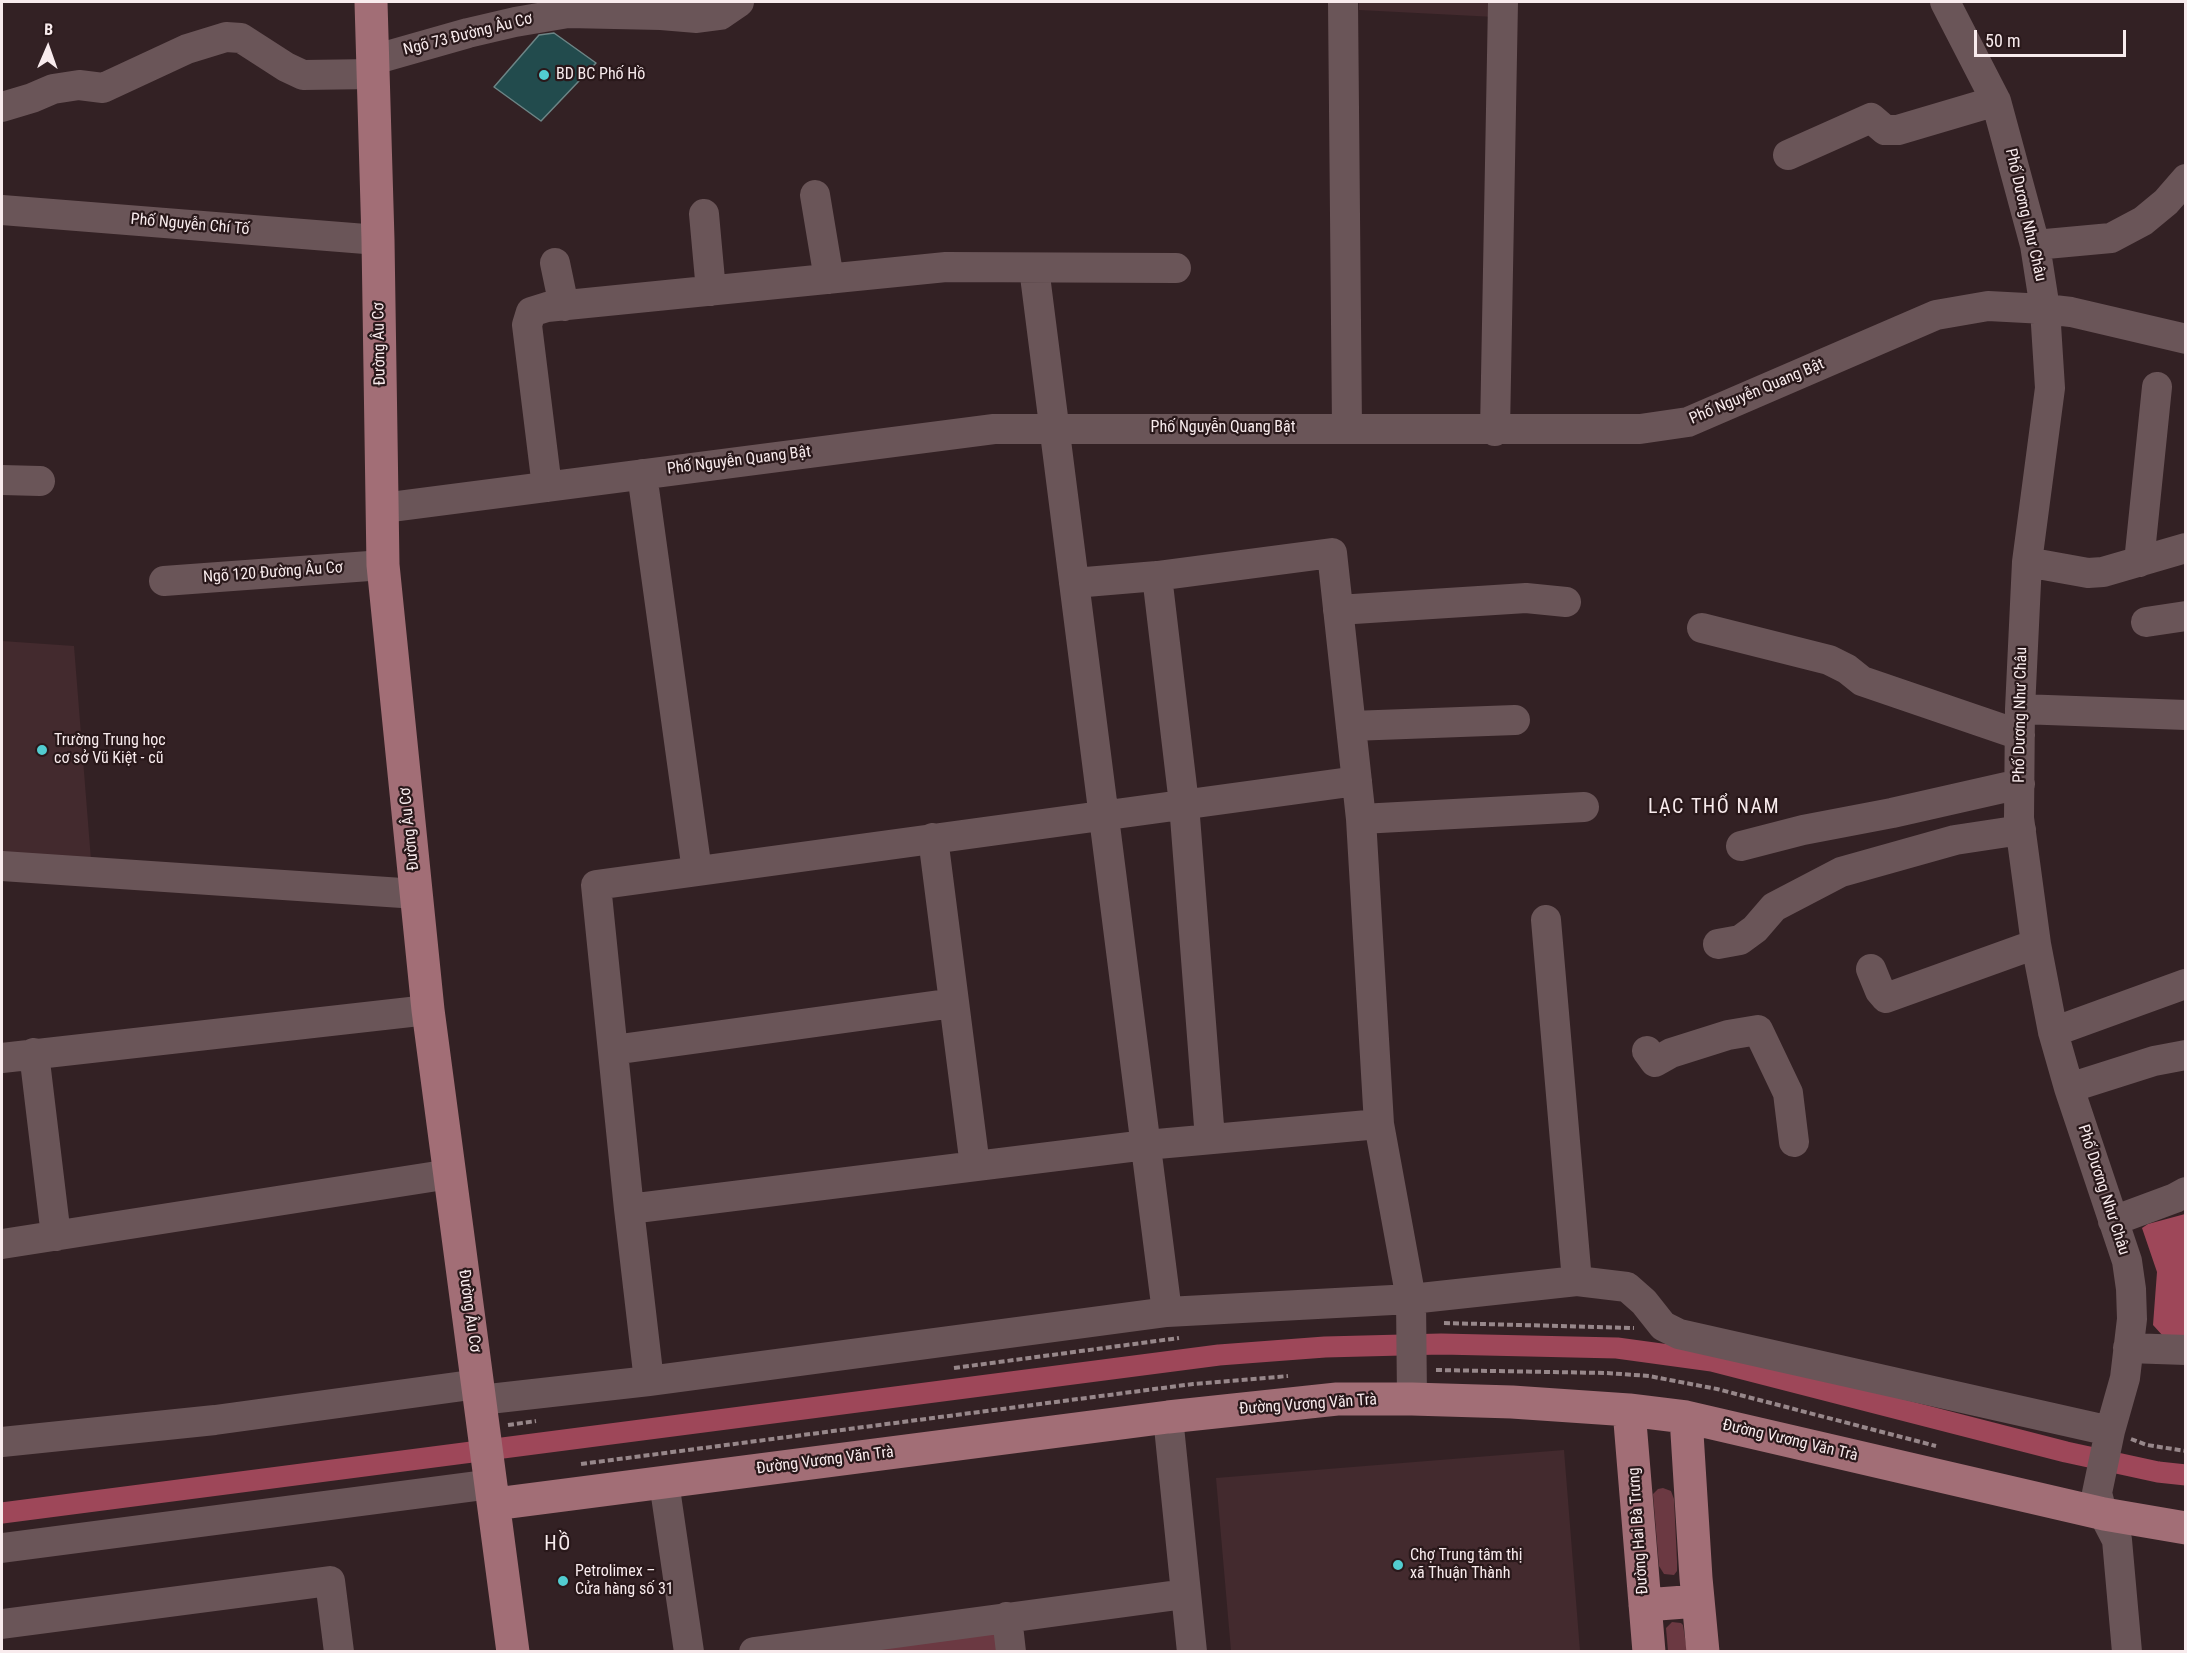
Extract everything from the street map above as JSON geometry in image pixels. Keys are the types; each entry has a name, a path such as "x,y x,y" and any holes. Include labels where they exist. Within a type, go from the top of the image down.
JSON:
{"main road":[{"name":"Đường Âu Cơ","path":"371,2 378,240 383,565 428,1010 513,1652"},
{"name":"Đường Vương Văn Trà","path":"493,1494 664,1482 1168,1417 1337,1400 1411,1386 1512,1402 1629,1410 1686,1417 2100,1500 2186,1528"},
{"name":"Đường Hai Bà Trưng","path":"1629,1410 1649,1652"},
{"path":"1686,1417 1703,1652"},
{"path":"1645,1605 1698,1601"}],"street":[{"name":"Ngõ 73 Đường Âu Cơ","path":"2,107 53,89 79,86 103,88 187,49 226,36 241,38 286,67 303,75 373,67 468,33 547,16 659,8 697,18 720,15 739,2"},
{"path":"1343,2 1347,428"},
{"path":"1495,431 1503,2"},
{"name":"Phố Dương Như Châu","path":"1945,2 1996,101 2035,245 2045,309 2050,388 2027,562 2020,722 2021,830 2036,944 2053,1032 2069,1088 2127,1261 2131,1289 2132,1319 2124,1378 2110,1431 2100,1500"},
{"path":"1788,155 1871,118 1886,130 1898,130 1996,101"},
{"path":"2035,245 2111,238 2144,221 2166,202 2186,179"},
{"path":"815,195 829,279"},
{"name":"Phố Nguyễn Chí Tố","path":"2,210 378,240"},
{"path":"704,214 711,291"},
{"path":"555,263 564,306"},
{"path":"547,487 527,325 531,312 564,306 946,267 1176,268"},
{"path":"1034,268 1167,1312"},
{"name":"Phố Nguyễn Quang Bật","path":"383,508 994,429 1347,428 1495,431 1640,429 1688,422 1936,315 1988,306 2045,309 2186,339"},
{"path":"2139,562 2157,387"},
{"path":"642,474 698,871"},
{"path":"2,480 40,481"},
{"path":"2027,562 2088,573 2103,572 2186,548"},
{"path":"1074,583 1157,576 1332,553 1361,819 1379,1124 1419,1316 1411,1386"},
{"name":"Ngõ 120 Đường Âu Cơ","path":"164,580 383,565"},
{"path":"1157,576 1184,804 1210,1139"},
{"path":"1338,610 1526,598 1566,602"},
{"path":"2146,622 2186,616"},
{"path":"1702,628 1829,660 1847,669 1862,681 2020,722 2186,715"},
{"path":"1351,726 1515,720"},
{"path":"649,1381 628,1209 596,885 1357,781"},
{"path":"1741,846 1803,830 1892,813 2020,784"},
{"path":"1361,819 1584,807"},
{"path":"1718,944 1740,940 1755,929 1774,906 1841,872 1955,840 2021,830"},
{"path":"933,838 975,1166"},
{"path":"2,866 417,894"},
{"path":"1546,920 1577,1281"},
{"path":"1871,969 1880,991 1886,998 2036,944"},
{"path":"2053,1032 2185,984"},
{"path":"613,1050 954,1003"},
{"path":"2,1058 428,1010"},
{"path":"1647,1051 1655,1062 1671,1053 1716,1039 1758,1030 1788,1093 1794,1142"},
{"path":"34,1053 56,1236"},
{"path":"2069,1088 2154,1061 2186,1055"},
{"path":"628,1209 1146,1145 1379,1124"},
{"path":"2,1244 450,1174"},
{"path":"2113,1221 2186,1192"},
{"path":"2,1442 215,1420 481,1407 649,1381 1167,1312 1419,1316 1577,1281 1627,1287 1644,1302 1663,1326 1679,1334 2110,1431"},
{"path":"2128,1348 2186,1350"},
{"path":"1168,1417 1192,1652"},
{"path":"664,1482 690,1652"},
{"path":"2,1548 493,1494"},
{"path":"2100,1500 2117,1540 2127,1652"},
{"path":"2,1624 330,1581 339,1652"},
{"path":"754,1652 1185,1594"},
{"path":"1007,1617 1011,1652"}],"path":[{"path":"1419,1316 1638,1329"},
{"path":"946,1369 1188,1337"},
{"path":"481,1407 540,1420"},
{"path":"2110,1431 2147,1444 2186,1452"}],"shaded area":[{"path":"1359,2 1495,2 1495,17 1359,10"},
{"name":"Trường Trung học cơ sở Vũ Kiệt - cũ","path":"2,641 74,646 91,860 2,853"},
{"path":"2185,1214 2185,1338 2163,1336 2153,1325 2157,1272 2142,1228 2148,1224"},
{"name":"Chợ Trung tâm thị xã Thuận Thành","path":"1564,1450 1580,1651 1231,1651 1216,1478"},
{"path":"1663,1488 1671,1491 1674,1499 1677,1571 1674,1575 1664,1574 1659,1566 1653,1494"},
{"path":"1672,1622 1683,1625 1687,1651 1668,1651 1666,1628"},
{"path":"996,1629 999,1652 843,1652"}],"building":[{"name":"BD BC Phố Hồ","path":"554,33 596,63 541,121 494,87 539,35"}],"waterway":[{"path":"2,1513 1219,1355 1325,1347 1441,1344 1617,1348 1712,1361 2066,1452 2158,1472 2186,1475"}],"place":[{"name":"BD BC Phố Hồ","path":"544,75"},
{"name":"Trường Trung học cơ sở Vũ Kiệt - cũ","path":"42,750"},
{"name":"Chợ Trung tâm thị xã Thuận Thành","path":"1398,1565"},
{"name":"Petrolimex – Cửa hàng số 31","path":"563,1581"}],"district":[{"name":"LẠC THỔ NAM","path":"1714,808"},
{"name":"HỒ","path":"558,1545"}]}
